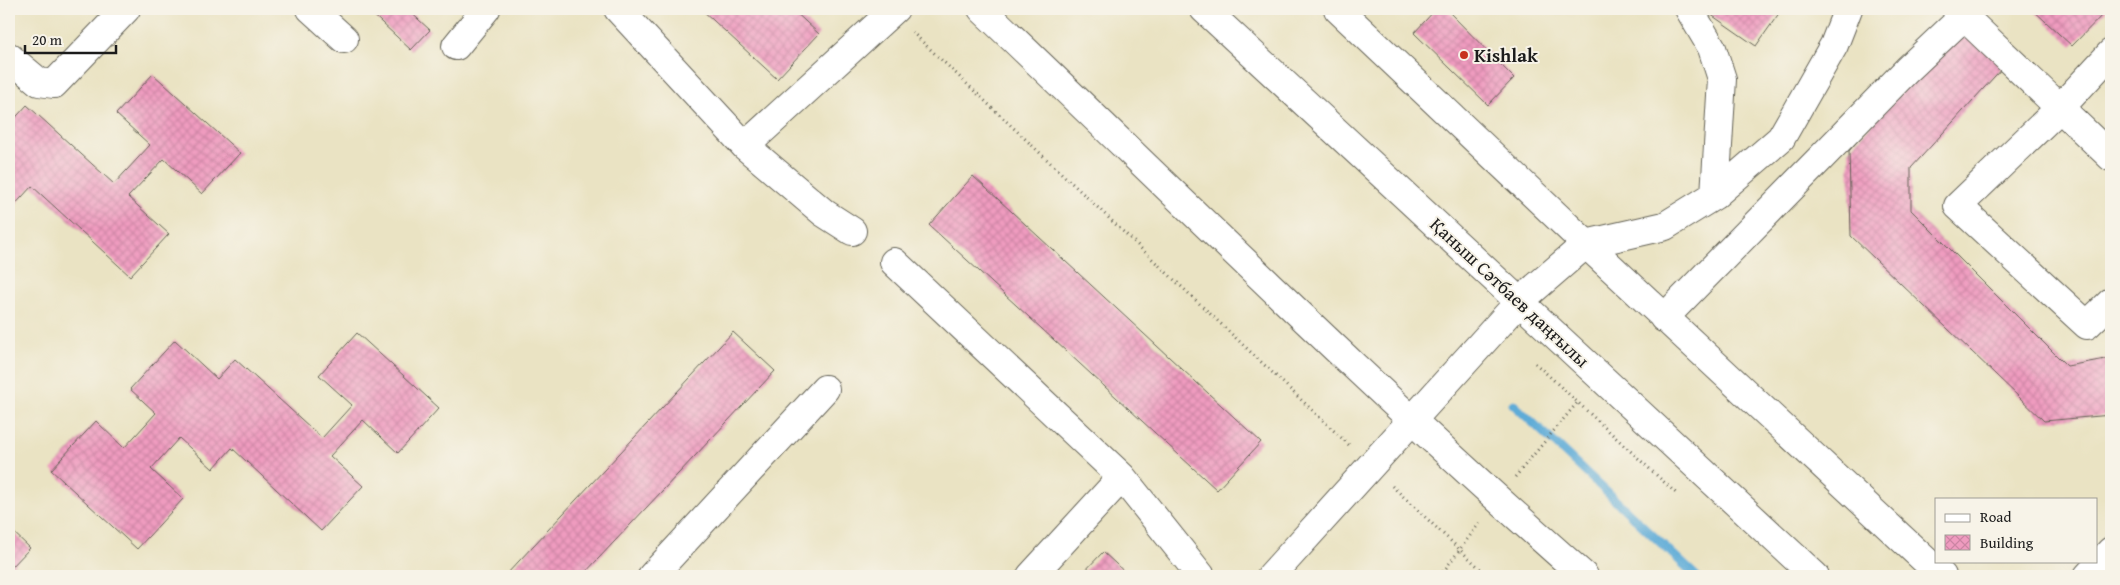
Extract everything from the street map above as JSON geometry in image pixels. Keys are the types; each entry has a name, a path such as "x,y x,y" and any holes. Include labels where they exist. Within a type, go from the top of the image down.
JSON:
{"main road":[{"path":"9,57 39,82 54,84 126,9"},
{"path":"311,9 344,39"},
{"path":"456,46 486,9"},
{"path":"618,9 745,146 824,213 852,231"},
{"path":"982,9 1412,420 1584,576"},
{"name":"Қаныш Сәтбаев даңғылы","path":"1204,9 1815,576"},
{"path":"1338,9 1664,318 1942,576"},
{"path":"1689,9 1712,48 1722,79 1715,194"},
{"path":"1271,576 1520,301 1586,244 1665,226 1715,194 1781,138 1834,45 1848,9"},
{"path":"1664,318 1907,70 1959,13 2111,157"},
{"path":"745,146 902,19"},
{"path":"2111,52 2060,108 1958,206 2087,325 2111,302"},
{"path":"894,262 1122,477 1201,576"},
{"path":"652,576 825,389"},
{"path":"1031,576 1122,477"},
{"path":"2088,576 2111,551"}],"path":[{"path":"902,19 1350,446"},
{"path":"1535,364 1678,495"},
{"path":"1440,576 1498,498 1577,403"},
{"path":"1386,480 1488,576"}],"building":[{"path":"367,9 407,9 430,30 411,50"},
{"path":"701,9 792,9 819,34 777,79"},
{"name":"Kishlak","path":"1436,9 1446,9 1514,78 1488,105 1414,33"},
{"path":"1714,9 1782,9 1756,46 1710,14"},
{"path":"2032,9 2108,9 2072,46"},
{"path":"1963,17 2005,65 1911,168 1911,210 2067,366 2111,358 2111,415 2044,421 1851,236 1849,151"},
{"path":"153,74 240,153 202,194 164,159 128,197 169,234 130,276 32,186 11,209 9,207 9,125 27,105 114,184 150,145 116,114"},
{"path":"973,176 1261,442 1217,490 929,225"},
{"path":"733,332 775,371 582,576 505,576"},
{"path":"357,333 439,408 398,453 363,420 330,456 363,486 321,531 232,448 213,469 179,438 151,469 183,499 137,549 51,470 96,421 124,448 156,413 130,389 175,340 217,379 235,359 322,438 352,405 319,375"},
{"path":"9,528 30,548 9,570"},
{"path":"1103,552 1129,576 1080,576"}],"waterway":[{"path":"1513,404 1696,576"}],"place":[{"name":"Kishlak","path":"1464,55"}]}
